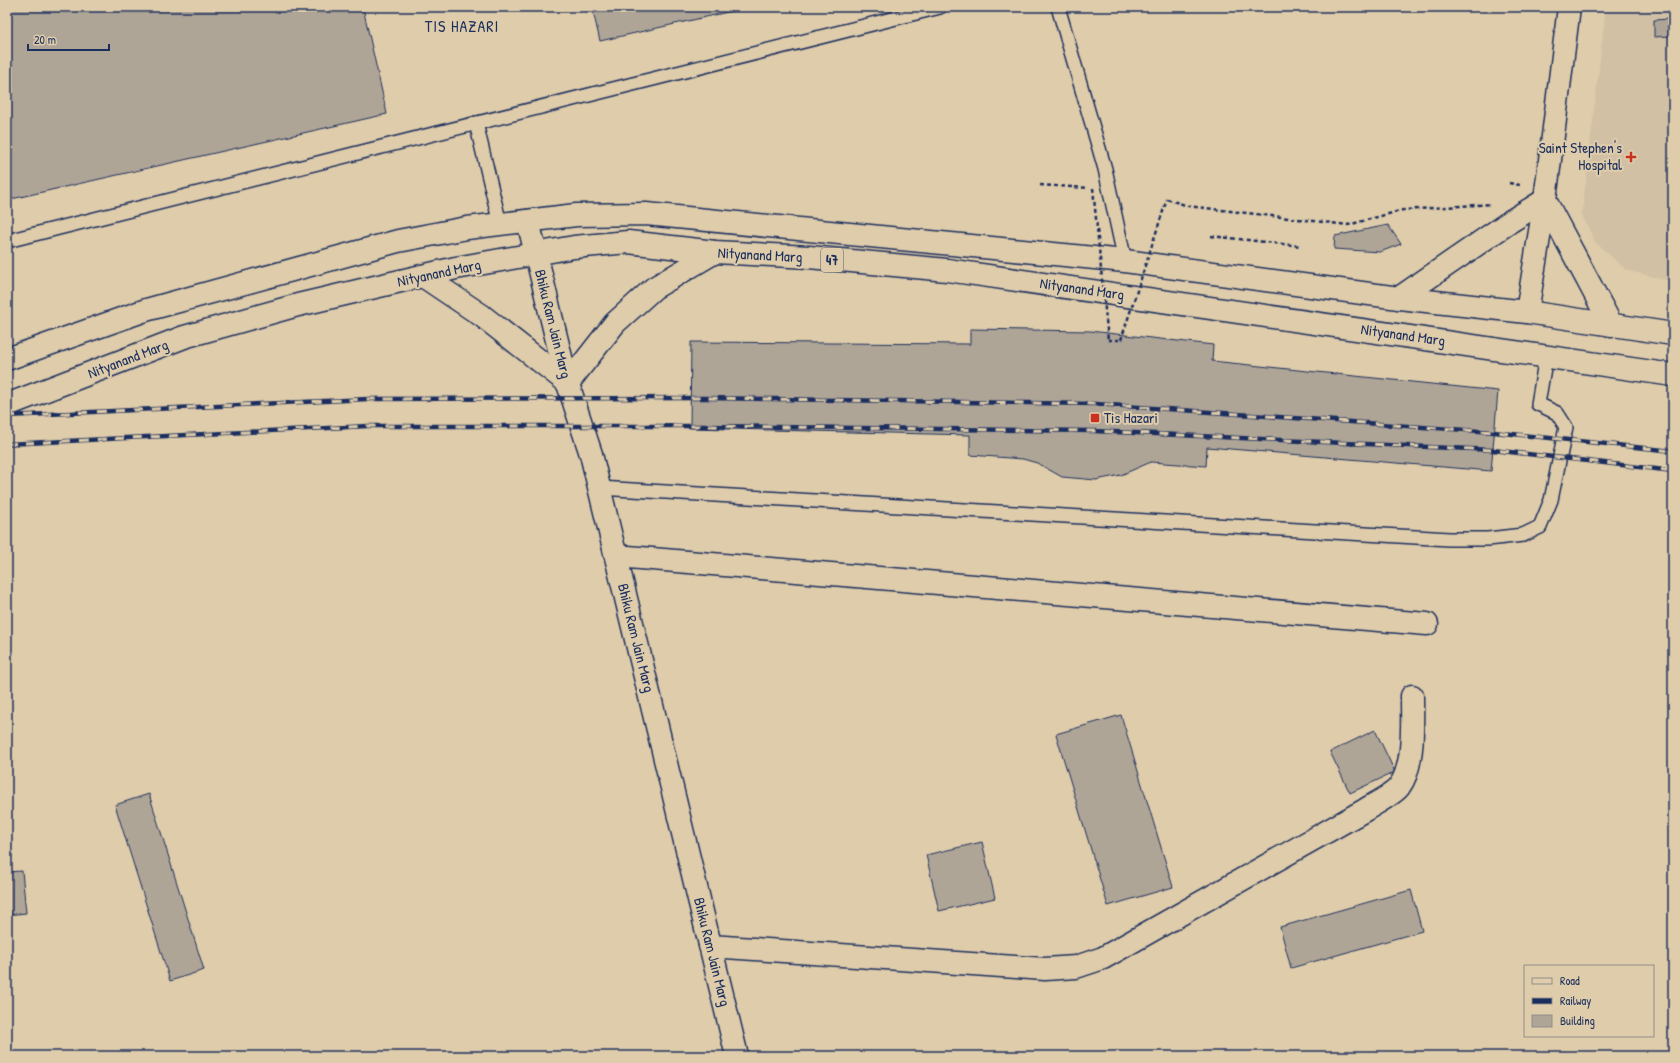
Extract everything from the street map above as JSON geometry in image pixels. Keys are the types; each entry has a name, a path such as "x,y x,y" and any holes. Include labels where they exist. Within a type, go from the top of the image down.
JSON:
{"main road":[{"path":"1527,312 1545,200 1569,7"},
{"path":"1399,298 1545,200"},
{"path":"1545,200 1612,326"},
{"name":"Nityanand Marg","path":"7,359 146,310 398,240 500,224 576,215 646,214 1125,261 1399,298 1527,312 1673,334"},
{"name":"Bhiku Ram Jain Marg","path":"528,221 568,383 591,454 737,1056"},
{"name":"Nityanand Marg","path":"7,405 184,337 298,305 423,276 535,254 628,242 715,252 808,258 947,270 1673,375"},
{"path":"423,276 481,315 568,383 615,323 654,288 715,252"},
{"path":"616,556 1427,624"},
{"path":"710,946 1045,969 1076,967 1103,958 1365,810 1398,788 1407,770 1411,740 1412,696"}],"lane":[{"path":"7,241 940,7"},
{"path":"1058,7 1105,169 1125,261"},
{"path":"476,123 500,224"},
{"path":"599,488 1449,539 1488,539 1523,535 1540,527 1551,500 1566,428 1557,413 1538,404 1546,356"}],"path":[{"path":"1040,185 1093,188 1108,340 1121,340 1167,199 1188,206 1348,225 1402,210 1492,204"},
{"path":"1211,236 1301,246"}],"shaded area":[{"name":"Saint Stephen's Hospital","path":"1606,7 1673,7 1673,282 1626,270 1596,243 1582,215"}],"building":[{"path":"7,7 366,7 363,8 387,114 7,200"},
{"path":"592,7 750,7 600,41"},
{"path":"1670,19 1671,36 1654,37 1654,20"},
{"path":"1388,225 1401,244 1380,252 1334,249 1335,236"},
{"path":"970,329 1090,331 1213,345 1212,361 1498,391 1491,471 1207,447 1206,466 1151,462 1121,475 1096,480 1062,477 1037,463 1023,459 970,455 970,435 690,428 691,342 970,344"},
{"path":"1121,715 1173,887 1108,906 1056,734"},
{"path":"1375,730 1395,772 1350,793 1330,752"},
{"path":"149,794 204,970 170,981 115,805"},
{"path":"982,842 995,898 939,911 926,855"},
{"path":"22,871 26,913 7,915 7,872"},
{"path":"1411,890 1422,931 1291,968 1280,927"}],"railway":[{"path":"7,416 368,399 705,398 1096,404 1494,432 1673,451"},
{"path":"7,444 368,426 705,426 1094,431 1493,450 1673,471"}],"place":[{"name":"Saint Stephen's Hospital","path":"1631,157"},
{"name":"Tis Hazari","path":"1095,418"}],"district":[{"name":"TIS HAZARI","path":"462,26"}]}
